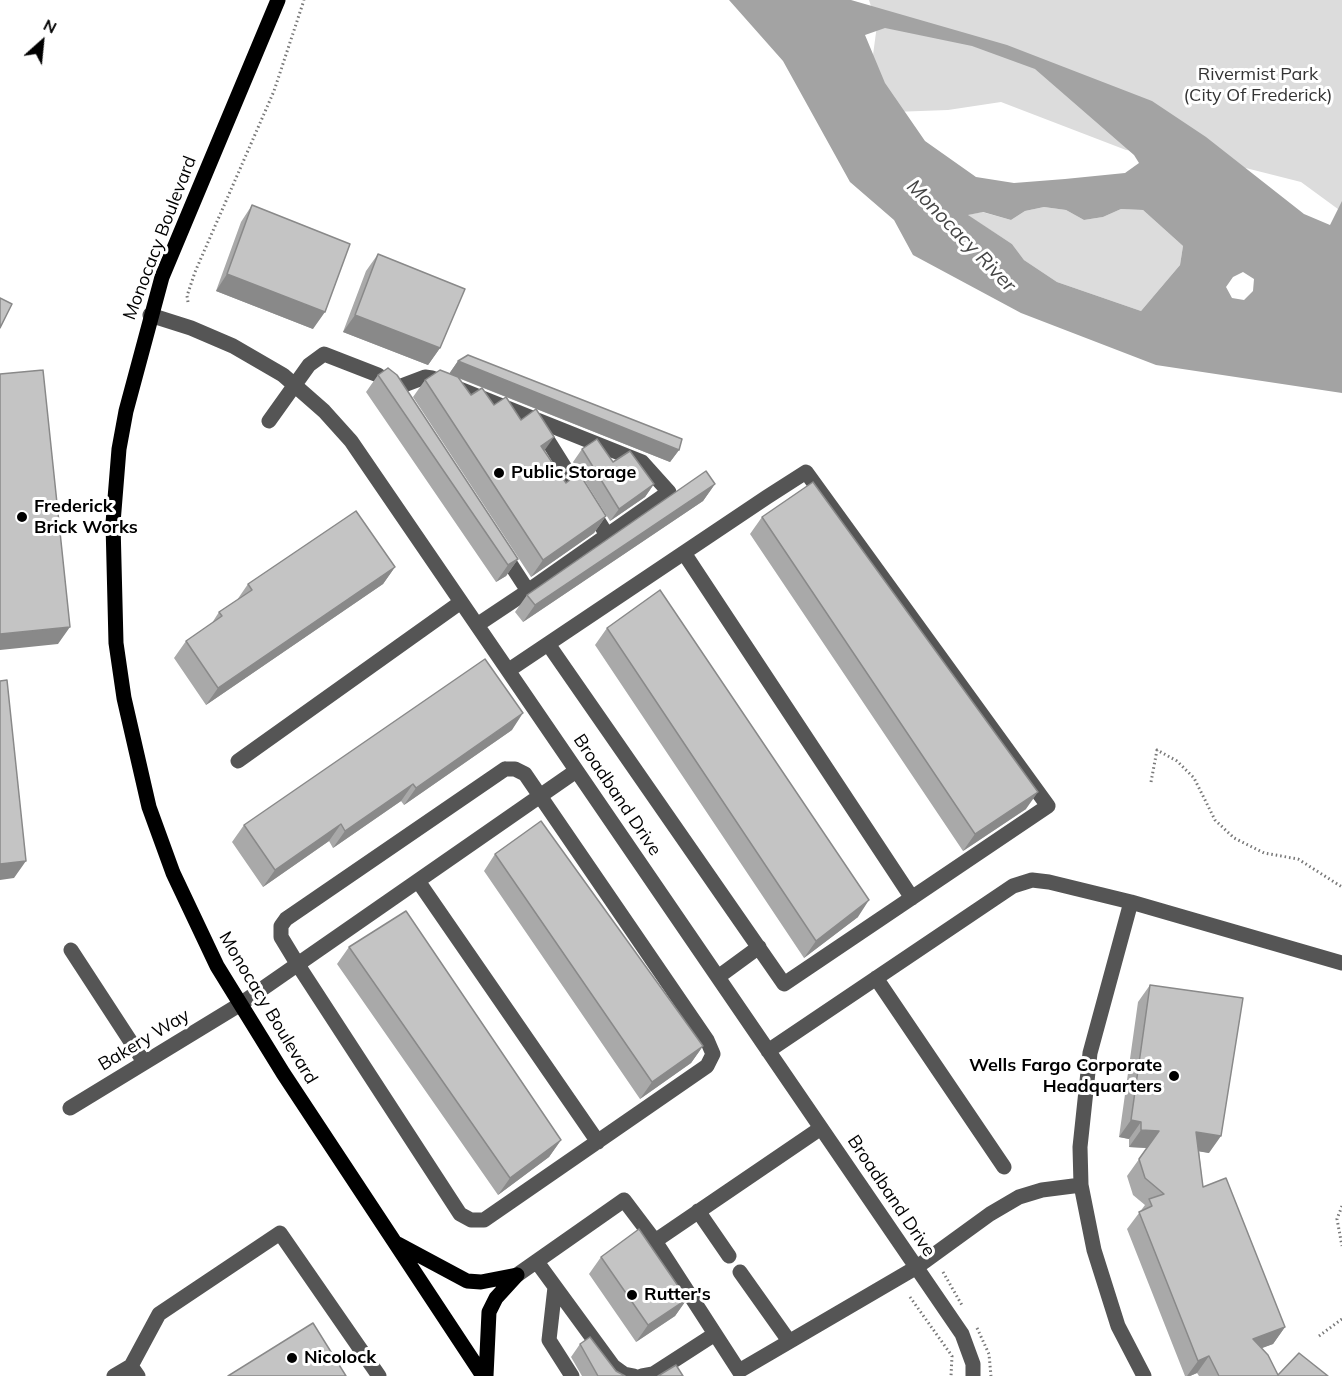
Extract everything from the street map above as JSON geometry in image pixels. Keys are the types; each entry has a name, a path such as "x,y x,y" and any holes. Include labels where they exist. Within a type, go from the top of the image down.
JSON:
{"main road":[{"name":"Monocacy Boulevard","path":"278,0 181,229 150,315 119,449 113,523 116,643 123,698 149,807 192,916 239,1005 485,1376"},
{"path":"395,1242 467,1281 481,1282 517,1275"},
{"path":"485,1376 489,1312 496,1298 517,1275"}],"street":[{"name":"Broadband Drive","path":"150,315 191,328 233,346 294,384 351,441 962,1334 973,1364 973,1376"},
{"path":"268,421 317,356 324,354 378,375 399,393 425,377 432,378 642,462 669,492 477,626"},
{"path":"535,420 607,535"},
{"path":"509,670 548,644 684,554 806,472 1048,806 784,984 548,644"},
{"path":"496,542 528,591"},
{"path":"684,554 912,898"},
{"path":"238,761 461,602"},
{"path":"505,769 515,769 525,774 707,1040 713,1054 707,1066 598,1142 484,1220 471,1220 460,1214 298,964 281,937 281,927 286,919 505,769"},
{"name":"Bakery Way","path":"70,1108 239,1005 576,771"},
{"path":"768,1051 1013,886 1032,880 1131,902 1342,963"},
{"path":"418,881 598,1142"},
{"path":"1131,902 1090,1053 1080,1147 1081,1185 1094,1250 1118,1326 1144,1376"},
{"path":"718,977 759,947"},
{"path":"71,950 144,1062"},
{"path":"876,978 1004,1167"},
{"path":"655,1241 821,1128"},
{"path":"517,1275 624,1200 655,1241 715,1334 735,1374 917,1267 990,1214 1020,1197 1042,1190 1081,1185"},
{"path":"698,1211 729,1256"},
{"path":"114,1376 134,1371 159,1314 280,1233 379,1376"},
{"path":"537,1262 555,1287 581,1363"},
{"path":"740,1272 789,1341"},
{"path":"555,1287 549,1340 581,1363 628,1373 715,1334"}],"path":[{"path":"188,302 195,272 274,91 304,0"},
{"path":"1151,782 1157,750 1177,761 1194,778 1215,820 1234,838 1264,853 1298,859 1342,887"},
{"path":"1342,1206 1337,1219 1342,1246"},
{"path":"910,1297 952,1356 951,1376"},
{"path":"1319,1336 1342,1319"}],"green space":[{"name":"Rivermist Park (City Of Frederick)","path":"869,0 1342,0 1342,212 1301,182 1218,161 1126,150 1001,102 948,110 893,112 871,70 877,25"},
{"path":"1044,207 1066,210 1084,220 1103,217 1121,209 1143,210 1183,246 1180,265 1141,311 1057,282 1024,260 1012,244 967,215 982,212 1011,220 1025,211"}],"water":[{"name":"Monocacy River","path":"729,0 851,0 1007,45 1152,101 1206,137 1304,214 1330,225 1342,201 1342,393 1156,365 1021,313 913,255 894,220 850,182 783,61","holes":["885,28 972,46 1035,69 1134,155 1139,163 1125,173 1065,179 1014,183 976,177 925,141 885,83 865,35","1044,207 1066,210 1084,220 1103,217 1121,209 1143,210 1183,246 1180,265 1141,311 1057,282 1024,260 1012,244 968,215 983,212 1011,220 1025,211","1243,272 1254,279 1253,291 1244,300 1232,298 1226,287 1233,277"]}],"building":[{"path":"252,205 350,244 325,312 227,274"},
{"path":"378,254 465,289 440,348 355,315"},
{"path":"0,298 12,304 0,328"},
{"path":"468,355 682,439 679,450 458,361"},
{"path":"388,368 397,375 518,559 508,565 378,375"},
{"name":"Frederick Brick Works","path":"43,370 70,627 0,634 0,374"},
{"path":"440,370 458,377 471,395 482,388 494,405 506,397 521,420 536,409 554,437 541,446 566,483 579,473 606,516 543,560 425,380"},
{"path":"597,439 613,462 630,451 654,484 619,509 582,449"},
{"path":"706,471 715,484 535,605 527,595"},
{"path":"813,482 1038,792 975,834 762,517"},
{"path":"356,511 395,567 218,688 186,641 222,616 219,612 252,590 248,584"},
{"path":"660,590 869,900 816,941 607,628"},
{"path":"485,659 523,713 416,788 413,784 345,831 341,824 275,870 244,825"},
{"path":"7,680 26,861 0,864 0,681"},
{"path":"541,821 703,1046 652,1082 495,854"},
{"path":"406,911 561,1140 510,1178 349,947"},
{"path":"1150,985 1243,998 1221,1136 1196,1132 1203,1187 1226,1178 1285,1327 1253,1339 1268,1355 1278,1375 1299,1353 1328,1376 1219,1376 1209,1356 1198,1361 1139,1212 1152,1206 1149,1199 1164,1194 1145,1178 1139,1159 1159,1131 1141,1130 1141,1122 1131,1120"},
{"path":"639,1229 687,1299 648,1325 601,1257"},
{"path":"313,1323 346,1376 228,1376"},
{"path":"590,1337 616,1371 625,1376 598,1376 580,1344"},
{"path":"676,1365 683,1376 658,1376"}],"place":[{"name":"Public Storage","path":"499,473"},
{"name":"Frederick Brick Works","path":"22,517"},
{"name":"Wells Fargo Corporate Headquarters","path":"1174,1076"},
{"name":"Rutter's","path":"632,1295"},
{"name":"Nicolock","path":"292,1358"}]}
